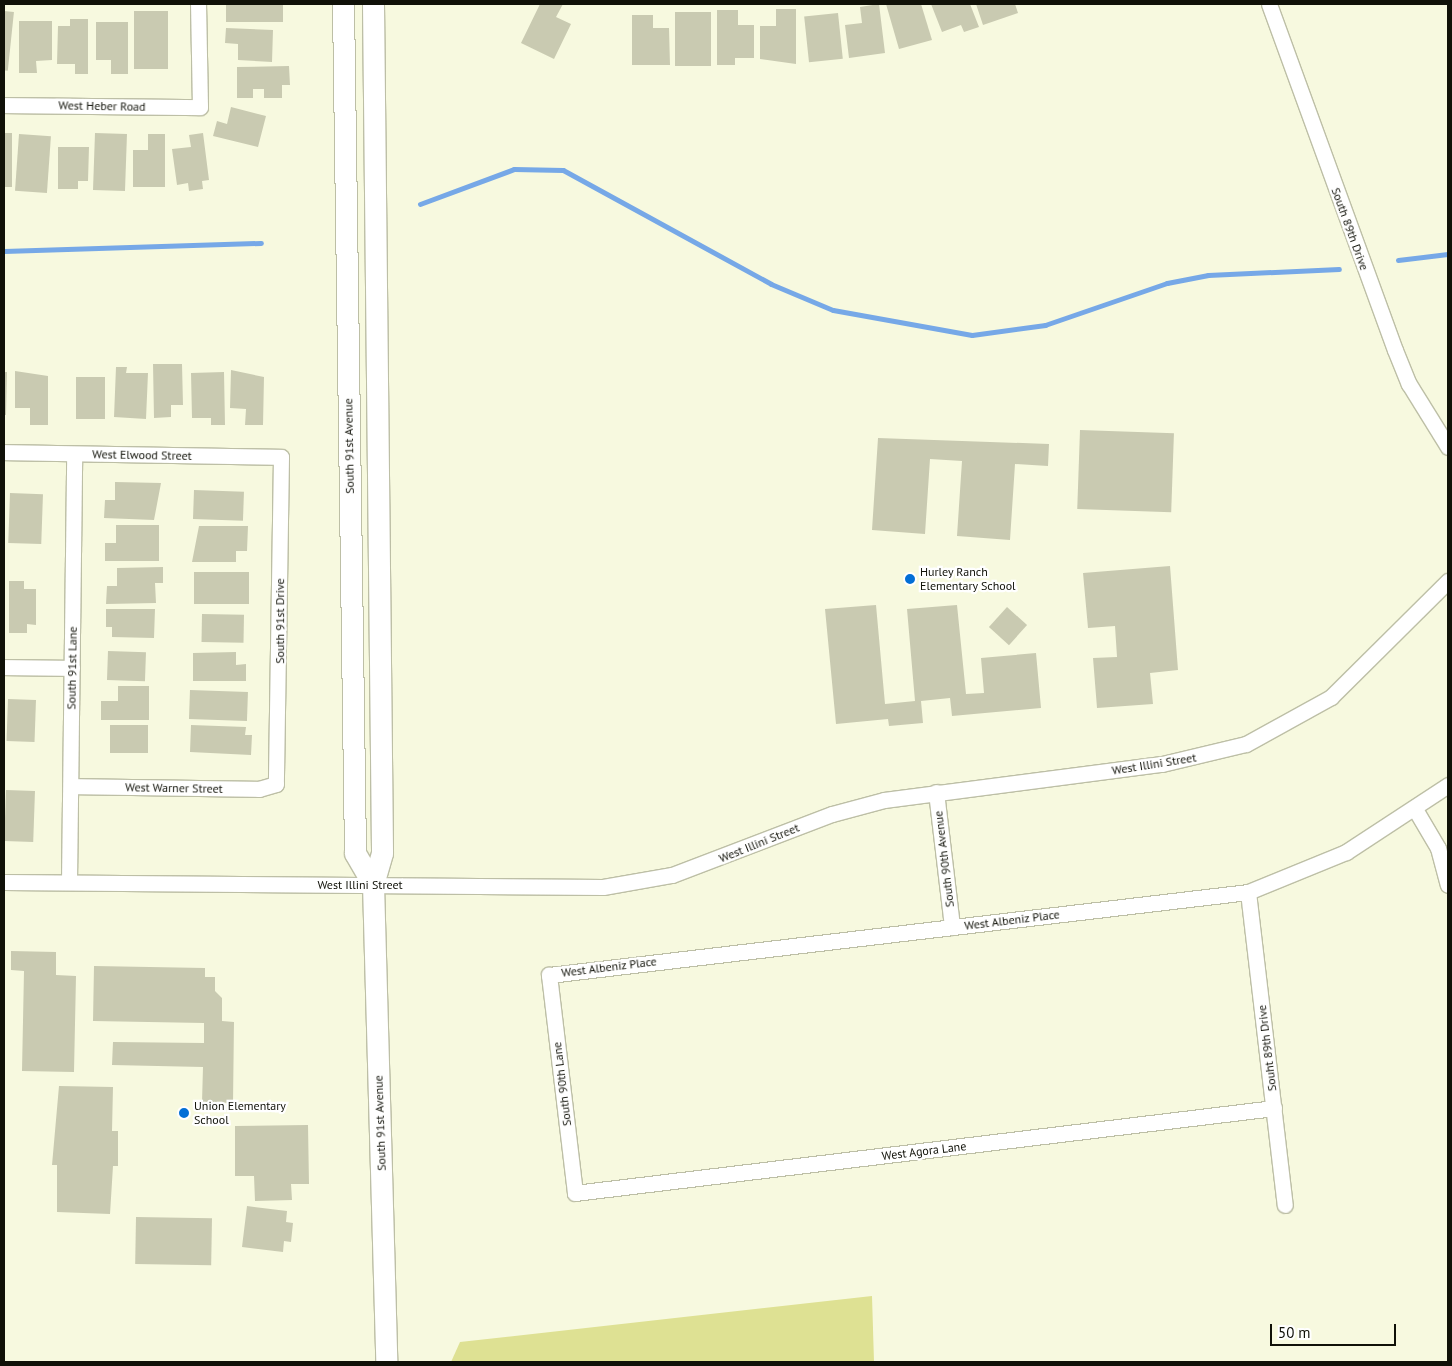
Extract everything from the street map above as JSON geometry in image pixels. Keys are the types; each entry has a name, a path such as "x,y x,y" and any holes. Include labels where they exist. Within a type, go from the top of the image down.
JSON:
{"main road":[{"name":"South 91st Avenue","path":"343,4 355,853 372,884"},
{"name":"South 91st Avenue","path":"373,4 382,853 372,884 386,1362"}],"street":[{"name":"West Heber Road","path":"4,105 200,107 198,4"},
{"name":"South 89th Drive","path":"1269,4 1402,367 1448,447"},
{"name":"West Elwood Street","path":"4,452 281,457"},
{"name":"South 91st Lane","path":"69,882 74,454"},
{"name":"South 91st Drive","path":"276,784 281,457"},
{"name":"West Illini Street","path":"4,882 613,885 672,875 832,814 936,792 1162,764 1246,744 1331,697 1448,581"},
{"path":"4,667 72,668"},
{"name":"West Warner Street","path":"71,786 259,790 276,784"},
{"name":"West Albeniz Place","path":"549,975 1248,892 1346,852 1415,809 1448,785"},
{"name":"South 90th Avenue","path":"936,792 952,927"},
{"path":"1415,809 1438,848 1448,885"},
{"name":"Souht 89th Drive","path":"1248,892 1285,1205"},
{"name":"South 90th Lane","path":"549,975 575,1193"},
{"name":"West Agora Lane","path":"575,1193 1274,1108"}],"green space":[{"path":"872,1296 874,1362 451,1362 460,1342"}],"building":[{"path":"226,4 283,4 283,22 226,22"},
{"path":"540,4 563,4 556,17 571,24 554,59 521,43"},
{"path":"879,4 885,53 849,58 845,25 862,23 860,7"},
{"path":"886,4 921,4 932,40 899,49"},
{"path":"931,4 970,4 979,27 964,32 961,25 942,32"},
{"path":"976,4 1015,4 1018,13 983,25"},
{"path":"776,9 796,9 796,64 760,59 760,26 776,26"},
{"path":"717,10 738,10 738,25 754,25 754,58 735,58 735,65 717,65"},
{"path":"4,11 14,12 8,71 4,70"},
{"path":"134,11 168,11 168,69 134,69"},
{"path":"675,12 711,12 711,66 675,66"},
{"path":"838,13 843,59 809,62 804,17"},
{"path":"632,15 653,15 653,28 669,28 670,65 632,65"},
{"path":"70,19 88,19 88,74 75,74 75,64 57,64 58,26 70,26"},
{"path":"19,21 52,21 52,60 36,61 37,73 19,73"},
{"path":"96,22 128,22 128,74 111,74 111,60 96,60"},
{"path":"226,28 273,30 272,62 238,60 238,44 225,43"},
{"path":"289,66 290,85 282,85 282,98 264,98 264,89 253,89 253,98 237,98 237,67"},
{"path":"231,107 266,116 258,147 213,136 217,121 227,124"},
{"path":"4,133 12,133 12,187 4,187"},
{"path":"95,133 127,134 125,191 93,190"},
{"path":"203,133 209,180 202,181 203,189 189,191 188,183 177,185 172,149 191,147 189,135"},
{"path":"19,134 51,136 47,193 15,191"},
{"path":"148,134 165,134 165,187 133,187 133,150 148,150"},
{"path":"58,147 89,147 88,181 78,181 78,189 58,189"},
{"path":"153,364 182,364 183,405 171,405 171,417 154,418"},
{"path":"116,367 127,367 126,373 148,373 146,419 114,417"},
{"path":"231,370 264,377 263,425 245,425 246,409 230,408"},
{"path":"15,371 48,376 48,425 30,425 30,408 15,408"},
{"path":"4,372 7,372 6,415 4,415"},
{"path":"224,372 225,425 211,425 211,418 192,418 191,373"},
{"path":"76,377 105,377 105,419 76,419"},
{"path":"1080,430 1174,433 1171,512 1077,509"},
{"path":"878,438 1049,444 1048,466 1015,464 1010,540 957,536 962,461 930,459 925,534 872,530"},
{"path":"115,482 161,483 154,520 104,518 105,500 115,500"},
{"path":"194,490 244,492 243,521 193,519"},
{"path":"10,493 43,494 41,544 8,543"},
{"path":"116,525 159,525 159,561 105,561 105,543 116,543"},
{"path":"199,526 248,526 247,551 236,551 236,562 192,562"},
{"path":"1170,566 1178,670 1150,673 1153,704 1097,708 1093,658 1117,657 1115,626 1088,628 1083,573"},
{"path":"163,567 163,583 155,583 156,603 106,604 107,586 117,586 117,568"},
{"path":"194,572 249,572 249,604 194,604"},
{"path":"9,581 24,581 24,589 36,589 36,625 27,624 27,633 9,633"},
{"path":"876,605 885,704 915,701 907,609 957,605 966,694 984,693 981,658 1036,653 1041,708 952,716 950,698 921,701 923,723 889,726 888,719 836,724 825,609"},
{"path":"1007,607 1027,625 1009,645 989,627"},
{"path":"106,609 155,609 154,638 112,637 112,627 106,627"},
{"path":"202,614 244,615 244,643 202,642"},
{"path":"108,651 146,652 145,681 107,680"},
{"path":"236,652 236,665 246,664 246,681 193,681 193,653"},
{"path":"118,686 149,686 149,720 101,720 101,701 118,701"},
{"path":"190,690 248,692 247,721 189,719"},
{"path":"8,699 36,700 35,742 7,741"},
{"path":"110,725 148,725 148,753 110,753"},
{"path":"191,725 246,727 245,735 252,735 251,755 190,752"},
{"path":"6,790 35,791 33,842 4,841"},
{"path":"11,951 56,952 56,975 76,976 74,1072 22,1071 24,971 11,970"},
{"path":"94,966 205,968 205,977 215,977 215,991 222,998 222,1021 234,1022 233,1103 202,1102 203,1067 112,1065 113,1042 204,1043 204,1023 93,1021"},
{"path":"59,1086 113,1087 112,1131 118,1131 118,1166 113,1166 110,1214 57,1212 57,1165 52,1165"},
{"path":"308,1125 309,1184 291,1184 292,1200 255,1201 254,1176 235,1176 235,1126"},
{"path":"247,1206 287,1211 286,1222 293,1223 291,1242 284,1241 283,1252 242,1247"},
{"path":"136,1217 212,1218 211,1265 135,1264"}],"waterway":[{"path":"420,204 514,169 563,170 771,284 833,310 972,335 1045,325 1167,283 1208,275 1339,269"},
{"path":"4,251 261,243"},
{"path":"1398,260 1448,254"}],"place":[{"name":"Hurley Ranch Elementary School","path":"910,579"},
{"name":"Union Elementary School","path":"184,1113"}]}
